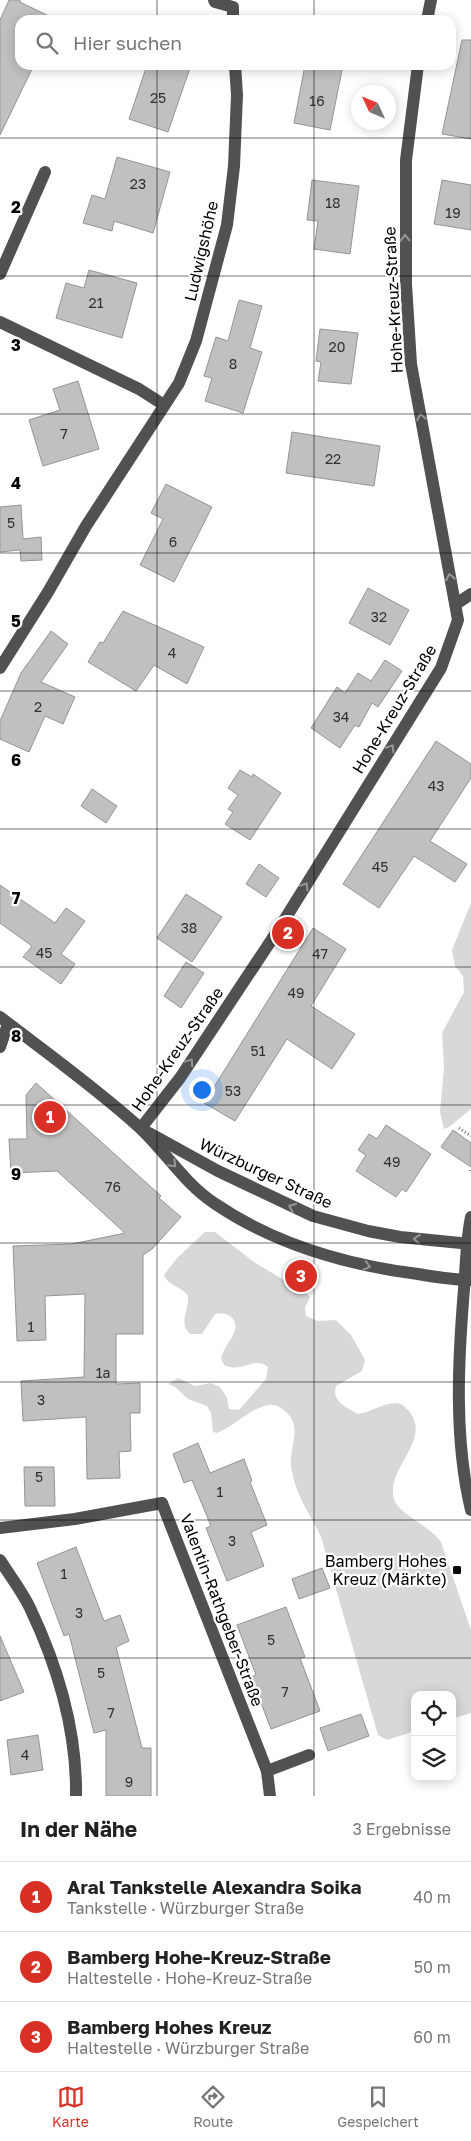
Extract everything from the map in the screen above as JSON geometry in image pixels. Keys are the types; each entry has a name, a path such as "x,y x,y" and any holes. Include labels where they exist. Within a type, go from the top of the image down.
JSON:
{"street":[{"path":"214,0 215,2 233,6 234,15"},
{"path":"428,15 431,0"},
{"name":"Ludwigshöhe","path":"0,668 86,526 178,383 196,341 227,225 234,166 236,70"},
{"name":"Hohe-Kreuz-Straße","path":"141,1128 180,1078 280,927 441,668 458,620 411,364 406,275 406,160 417,70"},
{"path":"0,274 45,172"},
{"path":"0,322 139,389 164,405"},
{"path":"456,604 471,594"},
{"path":"0,1047 4,1020"},
{"name":"Würzburger Straße","path":"4,1020 68,1068 141,1128 174,1166 212,1202 249,1223 320,1254 377,1269 468,1280"},
{"name":"Würzburger Straße","path":"141,1128 218,1171 313,1216 368,1231 468,1244"},
{"path":"471,1217 468,1244 468,1280 461,1325 460,1415 463,1460 471,1510"},
{"name":"Valentin-Rathgeber-Straße","path":"0,1528 75,1519 162,1503 267,1771"},
{"path":"0,1560 30,1607 52,1659 66,1707 76,1760 76,1796"},
{"path":"270,1796 267,1771 309,1755"}],"path":[{"path":"459,1128 471,1136"}],"shaded area":[{"path":"471,903 471,1109 444,1129 440,1112 444,1067 442,1033 464,992 463,976 455,966 452,950"},
{"path":"205,1232 215,1232 254,1262 307,1294 310,1297 305,1308 306,1316 318,1321 336,1320 351,1335 365,1360 362,1371 336,1386 336,1396 341,1403 358,1414 395,1403 404,1406 408,1410 414,1421 416,1432 413,1443 396,1476 393,1487 394,1499 396,1504 407,1515 429,1530 441,1542 471,1630 471,1713 456,1718 456,1691 411,1691 411,1732 387,1740 378,1735 321,1537 299,1495 293,1476 291,1461 295,1431 292,1420 279,1407 268,1405 255,1410 224,1430 217,1433 213,1432 211,1413 207,1406 188,1399 175,1387 168,1384 178,1378 195,1386 211,1383 220,1387 227,1398 229,1409 239,1410 266,1379 268,1367 258,1363 237,1367 224,1365 221,1358 235,1330 233,1318 227,1314 215,1314 202,1334 190,1334 184,1321 188,1296 169,1282 164,1275 177,1258"}],"building":[{"path":"9,0 20,0 20,2 47,15 15,15 15,70 32,70 0,135 0,20"},
{"path":"462,40 471,40 471,139 442,134"},
{"path":"145,70 189,70 168,132 129,119"},
{"path":"304,70 342,70 330,130 294,123"},
{"path":"117,157 170,172 153,233 114,221 112,231 83,223 92,195 105,199"},
{"path":"312,180 359,186 350,254 314,249 318,221 307,220"},
{"path":"442,180 471,185 471,230 434,224"},
{"path":"89,270 137,283 122,338 56,318 66,283 84,288"},
{"path":"239,300 262,306 250,348 262,352 243,413 205,401 212,378 204,376 216,337 228,341"},
{"path":"320,329 358,333 351,384 318,381 321,362 316,361"},
{"path":"78,381 99,449 43,466 29,420 60,410 53,389"},
{"path":"292,432 380,446 374,486 286,473"},
{"path":"166,484 212,507 174,582 140,565 163,519 151,513"},
{"path":"21,505 23,539 41,537 42,560 21,561 20,550 0,552 0,507"},
{"path":"368,588 409,610 390,645 349,623"},
{"path":"123,611 204,647 187,684 154,665 136,691 88,662 100,642 103,643"},
{"path":"51,631 68,644 41,682 75,697 63,724 45,716 29,752 0,739 0,721 21,673"},
{"path":"385,660 402,671 378,707 372,703 359,727 355,725 340,748 311,728 337,687 345,693 358,673 371,681"},
{"path":"436,741 471,764 471,778 430,841 467,864 455,882 414,856 379,908 343,884"},
{"path":"240,770 252,777 253,774 281,793 250,840 225,824 233,812 228,809 238,795 228,788"},
{"path":"92,789 117,806 106,823 81,806"},
{"path":"259,864 279,878 266,897 246,884"},
{"path":"0,885 55,923 66,908 85,921 61,954 75,964 61,984 23,957 32,946 0,923"},
{"path":"186,894 222,917 192,962 157,938"},
{"path":"313,928 346,949 311,1006 355,1034 332,1069 287,1039 235,1121 204,1103"},
{"path":"186,962 204,973 181,1008 164,996"},
{"path":"36,1083 161,1196 159,1198 181,1217 152,1249 143,1255 143,1334 116,1334 116,1384 140,1383 140,1413 130,1413 131,1451 119,1452 120,1478 87,1479 86,1417 23,1421 21,1381 84,1377 85,1294 45,1296 46,1340 17,1341 13,1246 72,1244 125,1233 57,1171 11,1173 9,1139 27,1139 26,1095"},
{"path":"386,1125 431,1154 406,1192 402,1189 396,1197 356,1171 366,1155 358,1150 369,1134 377,1139"},
{"path":"453,1130 471,1143 471,1167 441,1147"},
{"path":"198,1443 210,1473 244,1459 252,1481 250,1482 267,1525 251,1532 264,1566 227,1581 206,1528 211,1526 192,1480 184,1483 173,1454"},
{"path":"24,1467 54,1467 55,1506 25,1506"},
{"path":"76,1547 104,1621 120,1615 129,1641 116,1647 142,1748 151,1748 151,1796 106,1796 106,1730 94,1733 69,1634 64,1636 37,1563"},
{"path":"322,1568 330,1588 299,1599 292,1579"},
{"path":"286,1607 305,1657 300,1658 320,1711 271,1729 251,1677 256,1675 237,1625"},
{"path":"0,1636 24,1692 0,1701"},
{"path":"361,1714 369,1736 328,1751 320,1728"},
{"path":"38,1735 43,1770 11,1775 7,1740"}],"place":[{"name":"Bamberg Hohe-Kreuz-Straße","path":"288,933"},
{"name":"Aral Tankstelle Alexandra Soika","path":"50,1117"},
{"name":"Bamberg Hohes Kreuz","path":"301,1276"},
{"name":"Bamberg Hohes Kreuz (Märkte)","path":"457,1570"}]}
